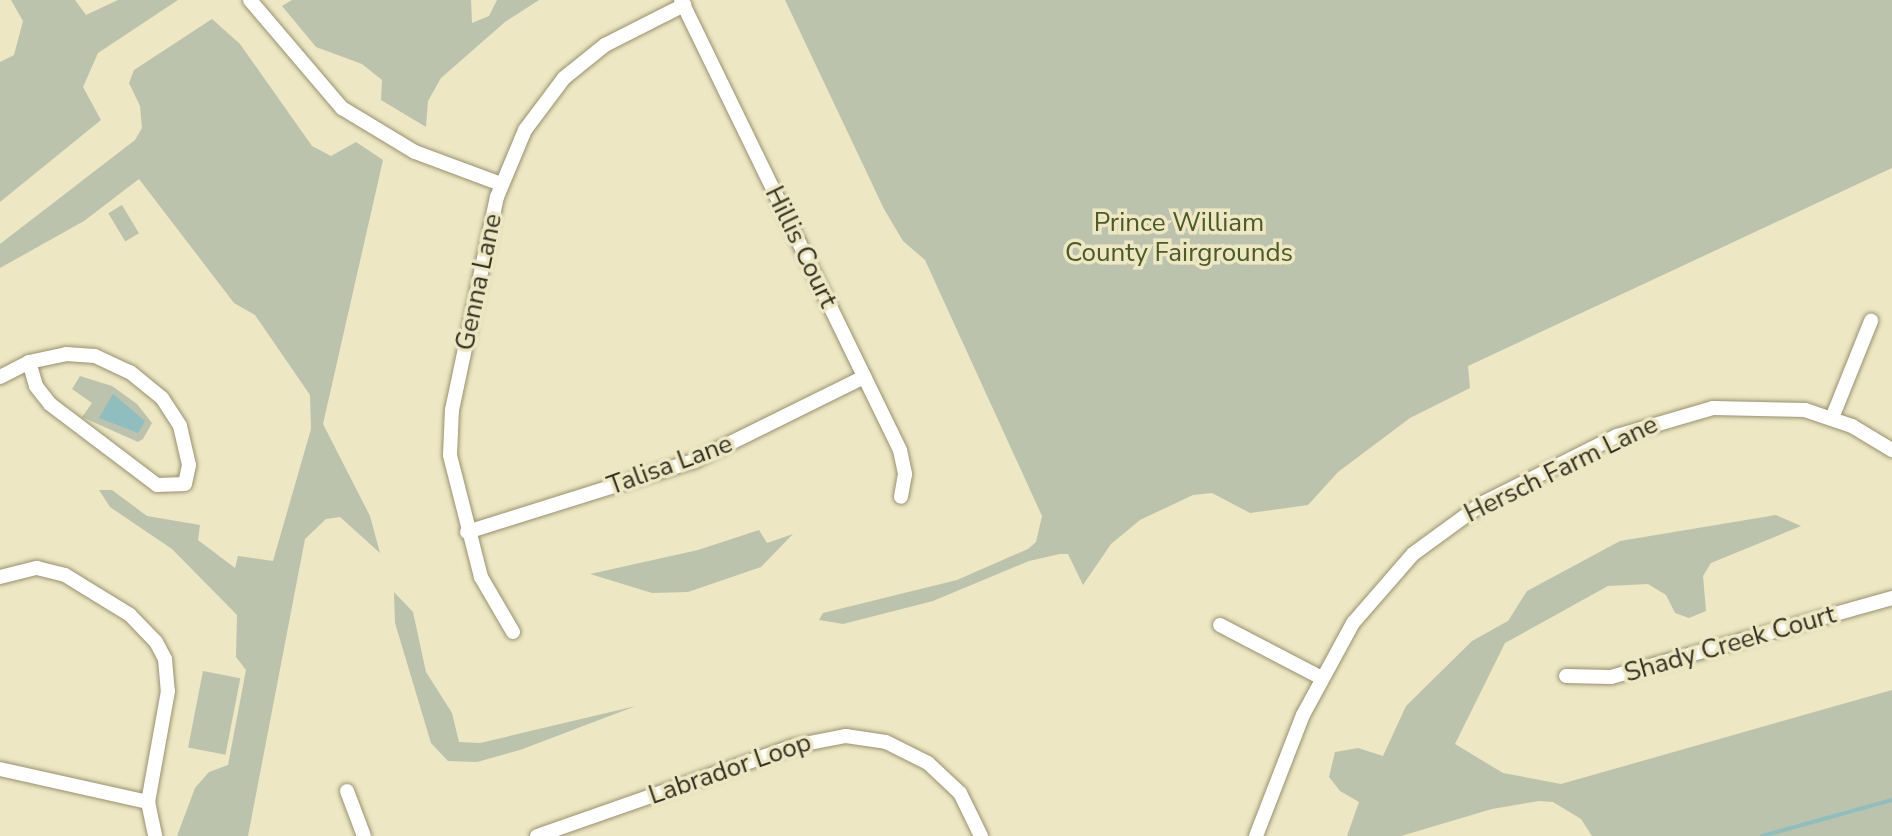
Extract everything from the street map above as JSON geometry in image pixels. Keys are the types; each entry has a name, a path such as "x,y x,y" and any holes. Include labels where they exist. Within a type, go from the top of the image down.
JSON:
{"street":[{"path":"250,0 342,108 415,152 501,184"},
{"name":"Genna Lane","path":"513,632 481,577 453,479 450,430 501,184 525,130 564,78 605,45 682,3"},
{"name":"Hillis Court","path":"682,3 903,459 901,497"},
{"path":"1832,418 1871,321"},
{"path":"0,377 29,362 66,354 95,356 149,385 180,426 189,465 185,484 157,485 50,404 36,386 29,362"},
{"name":"Talisa Lane","path":"467,532 694,461 864,377"},
{"name":"Hersch Farm Lane","path":"1256,836 1320,677 1369,600 1413,554 1483,503 1617,436 1676,414 1744,405 1832,418 1892,450"},
{"path":"0,577 37,568 65,575 130,615 156,642 165,659 168,691 148,802 155,836"},
{"name":"Shady Creek Court","path":"1566,676 1611,677 1892,598"},
{"path":"1220,625 1320,677"},
{"name":"Labrador Loop","path":"537,836 794,746 846,736 886,742 928,763 960,793 981,836"},
{"path":"0,769 148,802"},
{"path":"347,791 364,836"}],"green space":[{"path":"11,0 75,0 86,15 118,0 178,0 98,53 83,87 101,120 0,202 0,62 14,55 23,21"},
{"path":"292,0 471,0 472,23 489,16 497,0 539,0 505,22 441,78 428,101 426,127 381,100 382,80 362,64 316,47 282,6"},
{"name":"Prince William County Fairgrounds","path":"785,0 1892,0 1892,168 1468,366 1470,388 1410,418 1338,472 1308,505 1250,513 1212,493 1193,495 1140,520 1111,544 1083,585 1068,554 1060,554 1029,561 933,601 843,624 819,620 823,613 957,580 1028,549 1036,542 1042,516 925,260 903,241 884,209"},
{"path":"212,19 240,44 312,146 331,156 356,142 383,160 323,424 370,516 380,553 340,517 326,519 305,539 248,836 177,836 195,788 209,772 228,765 246,670 236,657 237,615 172,549 110,507 99,490 112,490 147,516 200,525 198,540 235,568 238,556 273,561 311,429 310,395 255,315 234,303 139,179 84,221 0,268 0,244 135,140 142,128 140,106 129,83 134,70"},
{"path":"122,205 139,233 125,242 108,213"},
{"path":"80,376 112,386 137,404 152,423 143,439 138,442 82,417 92,403 72,389"},
{"path":"1776,515 1801,526 1711,563 1703,576 1706,611 1689,618 1675,613 1666,595 1648,584 1608,586 1505,643 1455,744 1503,773 1561,784 1892,690 1892,836 1592,836 1581,819 1553,802 1539,801 1492,809 1401,836 1347,836 1359,802 1340,791 1329,777 1335,752 1358,748 1383,756 1406,706 1472,641 1508,621 1527,591 1620,541"},
{"path":"759,530 767,543 793,534 761,567 688,592 652,593 590,574 698,550"},
{"path":"394,592 413,612 426,672 452,713 459,742 480,743 636,706 520,750 477,762 448,761 431,743 395,623"},
{"path":"203,671 240,678 225,755 188,748"}],"water":[{"path":"113,394 145,421 138,433 99,418"}],"waterway":[{"path":"1762,836 1892,800"}]}
